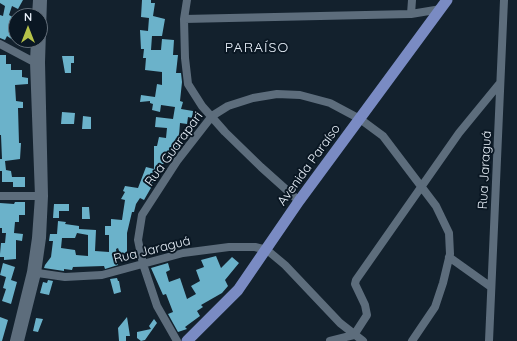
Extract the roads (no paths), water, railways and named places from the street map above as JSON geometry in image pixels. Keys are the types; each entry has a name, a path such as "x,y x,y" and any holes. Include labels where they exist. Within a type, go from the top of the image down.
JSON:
{"main road":[{"name":"Avenida Paraíso","path":"187,341 238,290 267,250 299,201 444,5"}],"street":[{"path":"20,341 42,238 44,196 42,62 44,0"},
{"path":"187,0 184,19 185,58 188,84 202,106 261,167 299,201"},
{"path":"411,14 412,0"},
{"name":"Rua Jaraguá","path":"489,341 490,287 504,0"},
{"path":"184,19 411,14 444,5"},
{"path":"0,44 34,62"},
{"path":"14,341 34,272 38,196 35,48"},
{"path":"330,341 354,335 367,315 367,309 355,284 356,280 459,133 500,83"},
{"name":"Rua Guarapari","path":"177,341 157,306 143,264 138,240 142,215 177,161 212,116 228,106 253,98 277,94 300,95 330,103 360,119 383,136 436,206 448,233 449,257 435,308 412,341"},
{"path":"0,196 38,196"},
{"name":"Rua Jaraguá","path":"34,272 65,277 102,275 161,258 205,250 255,247 267,250"},
{"path":"267,250 294,274 354,335 363,341"},
{"path":"449,257 490,287"}],"district":[{"name":"PARAÍSO","path":"257,48"}]}
